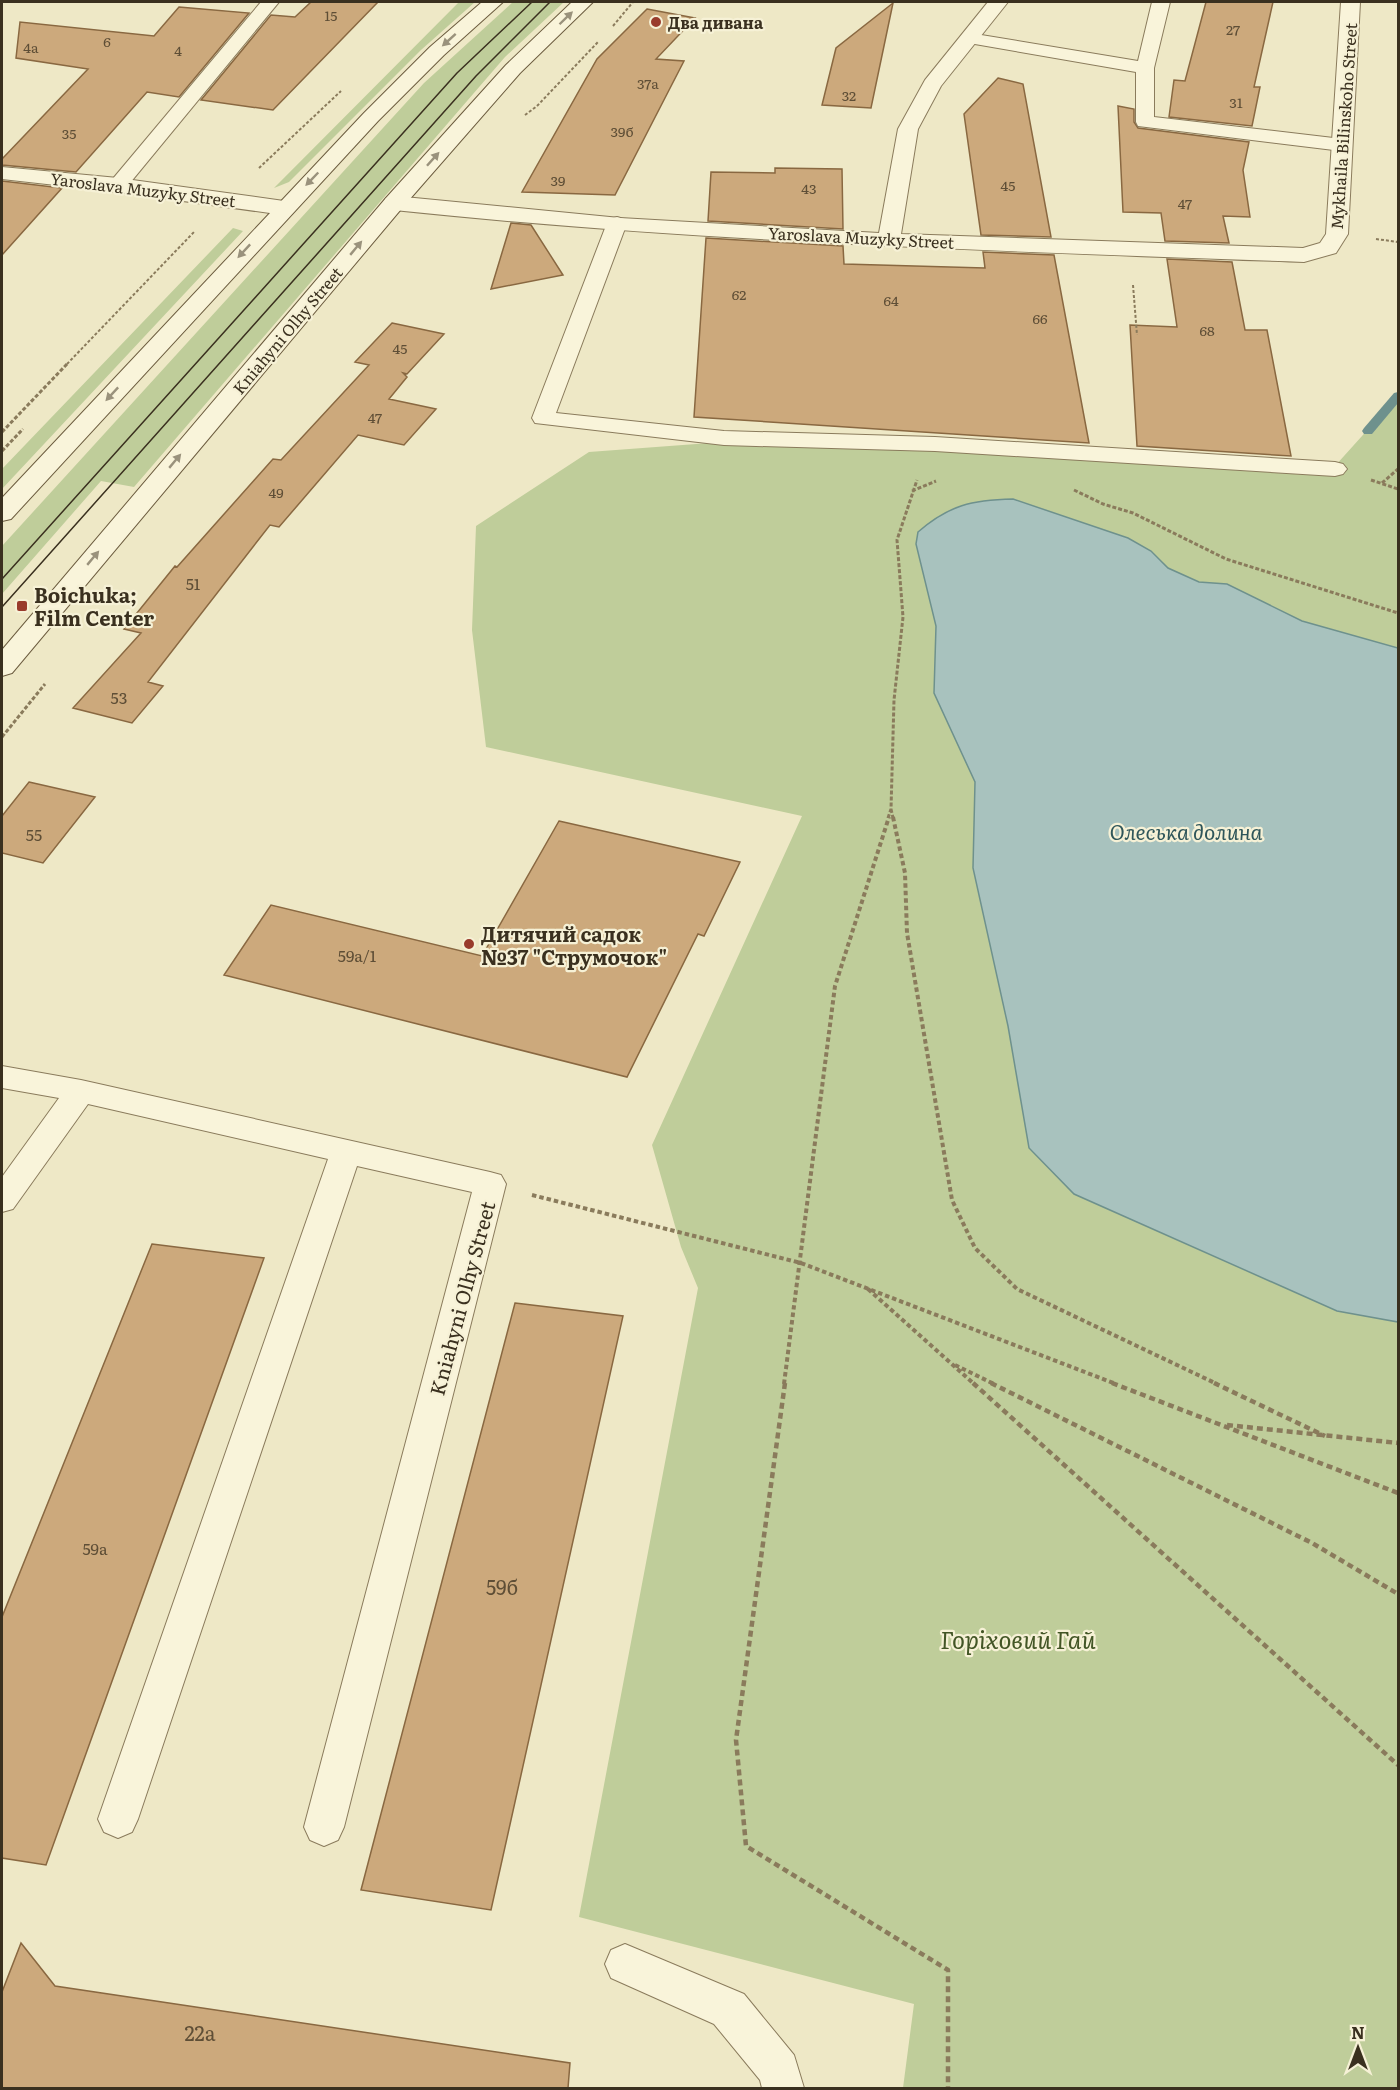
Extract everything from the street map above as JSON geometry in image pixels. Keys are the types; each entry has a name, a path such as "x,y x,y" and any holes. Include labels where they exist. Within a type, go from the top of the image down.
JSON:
{"street":[{"path":"2,513 284,208 437,51 493,2"},
{"name":"Kniahyni Olhy Street","path":"2,667 394,203 513,69 583,2"},
{"path":"889,240 908,129 932,84 998,2"},
{"name":"Mykhaila Bilinskoho Street","path":"1328,248 1337,234 1351,2"},
{"name":"Yaroslava Muzyky Street","path":"2,173 118,185 284,208"},
{"name":"Yaroslava Muzyky Street","path":"394,203 617,223 889,240 1304,255 1328,248"}],"lane":[{"path":"118,185 270,2"},
{"path":"1161,2 1145,68 1145,122 1342,145"},
{"path":"969,38 1145,68"},
{"path":"617,223 543,418 724,438 935,444 1335,469"},
{"name":"Kniahyni Olhy Street","path":"2,1077 81,1091 490,1184 324,1827"},
{"path":"2,1200 81,1091"},
{"path":"118,1819 346,1151"},
{"path":"625,1964 729,2009 779,2070 783,2088"}],"path":[{"path":"607,33 633,2"},
{"path":"520,119 537,106 599,41"},
{"path":"260,168 347,85"},
{"path":"2,432 201,225"},
{"path":"1130,248 1137,334"},
{"path":"935,444 912,491 897,540 903,617 894,700 891,808 905,873 907,933 952,1200 975,1248 1017,1289 1325,1436"},
{"path":"1381,484 1398,469"},
{"path":"912,491 940,479"},
{"path":"1073,490 1103,504 1133,513 1226,559 1398,614"},
{"path":"891,808 835,986 801,1263 736,1740 746,1846 948,1970 948,2088"},
{"path":"490,1184 801,1263 1398,1493"},
{"path":"866,1288 1398,1765"},
{"path":"950,1362 1312,1543 1398,1594"},
{"path":"1221,1424 1398,1443"}],"green space":[{"path":"459,2 475,2 421,50 289,182 274,188"},
{"path":"513,2 564,2 505,57 134,487 101,481 2,594 2,546 424,83"},
{"path":"233,228 243,231 2,489 2,469"},
{"name":"Горіховий Гай","path":"1398,396 1398,2088 903,2088 914,2004 579,1917 698,1288 681,1247 652,1145 802,816 486,747 472,630 476,526 589,452 723,442 901,449 1326,476"}],"water":[{"name":"Олеська долина","path":"1013,499 1128,538 1151,551 1168,568 1199,582 1227,584 1302,621 1398,648 1398,1322 1337,1311 1074,1194 1029,1148 1008,1026 973,868 975,782 934,693 936,626 916,544 918,532 951,510 973,503"}],"building":[{"path":"311,2 378,2 273,110 201,100 271,15 295,17"},
{"path":"1206,2 1273,2 1254,87 1260,87 1252,126 1169,117 1174,80 1185,81"},
{"path":"893,3 871,108 822,105 836,48"},
{"path":"179,7 249,13 179,97 147,92 76,172 2,165 2,159 88,69 16,58 20,22 154,36"},
{"path":"647,9 695,18 656,59 684,61 615,195 522,192 597,59"},
{"path":"998,78 1023,84 1051,237 981,235 964,114"},
{"path":"1118,106 1134,109 1134,122 1138,128 1249,142 1243,170 1250,217 1223,216 1229,243 1165,241 1161,213 1123,212"},
{"path":"775,168 842,169 843,229 708,221 711,172 775,173"},
{"path":"2,181 62,188 2,255"},
{"path":"511,223 531,225 563,275 491,289"},
{"path":"706,238 843,246 844,264 985,268 983,252 1054,255 1089,443 694,417"},
{"path":"1167,259 1232,262 1245,330 1267,330 1291,456 1137,446 1130,325 1177,327"},
{"path":"392,323 444,334 407,374 403,373 407,377 389,399 436,409 404,445 358,435 279,527 270,525 148,682 163,686 132,723 73,708 141,633 124,629 175,566 177,567 273,459 281,460 369,365 355,362"},
{"path":"29,782 95,797 43,863 2,853 2,816"},
{"path":"559,821 740,862 704,936 698,934 627,1077 224,975 271,905 482,956"},
{"path":"152,1244 264,1258 46,1865 2,1858 2,1617"},
{"path":"515,1303 623,1316 491,1910 361,1890"},
{"path":"21,1943 55,1986 570,2063 568,2088 2,2088 2,1992"}],"waterway":[{"path":"1368,431 1398,396"}],"tram line":[{"path":"2,579 457,73 532,2"},
{"path":"2,607 476,76 550,2"}],"place":[{"name":"Два дивана","path":"656,22"},
{"name":"Boichuka; Film Center","path":"22,606"},
{"name":"Дитячий садок №37 \"Струмочок\"","path":"469,944"}]}
